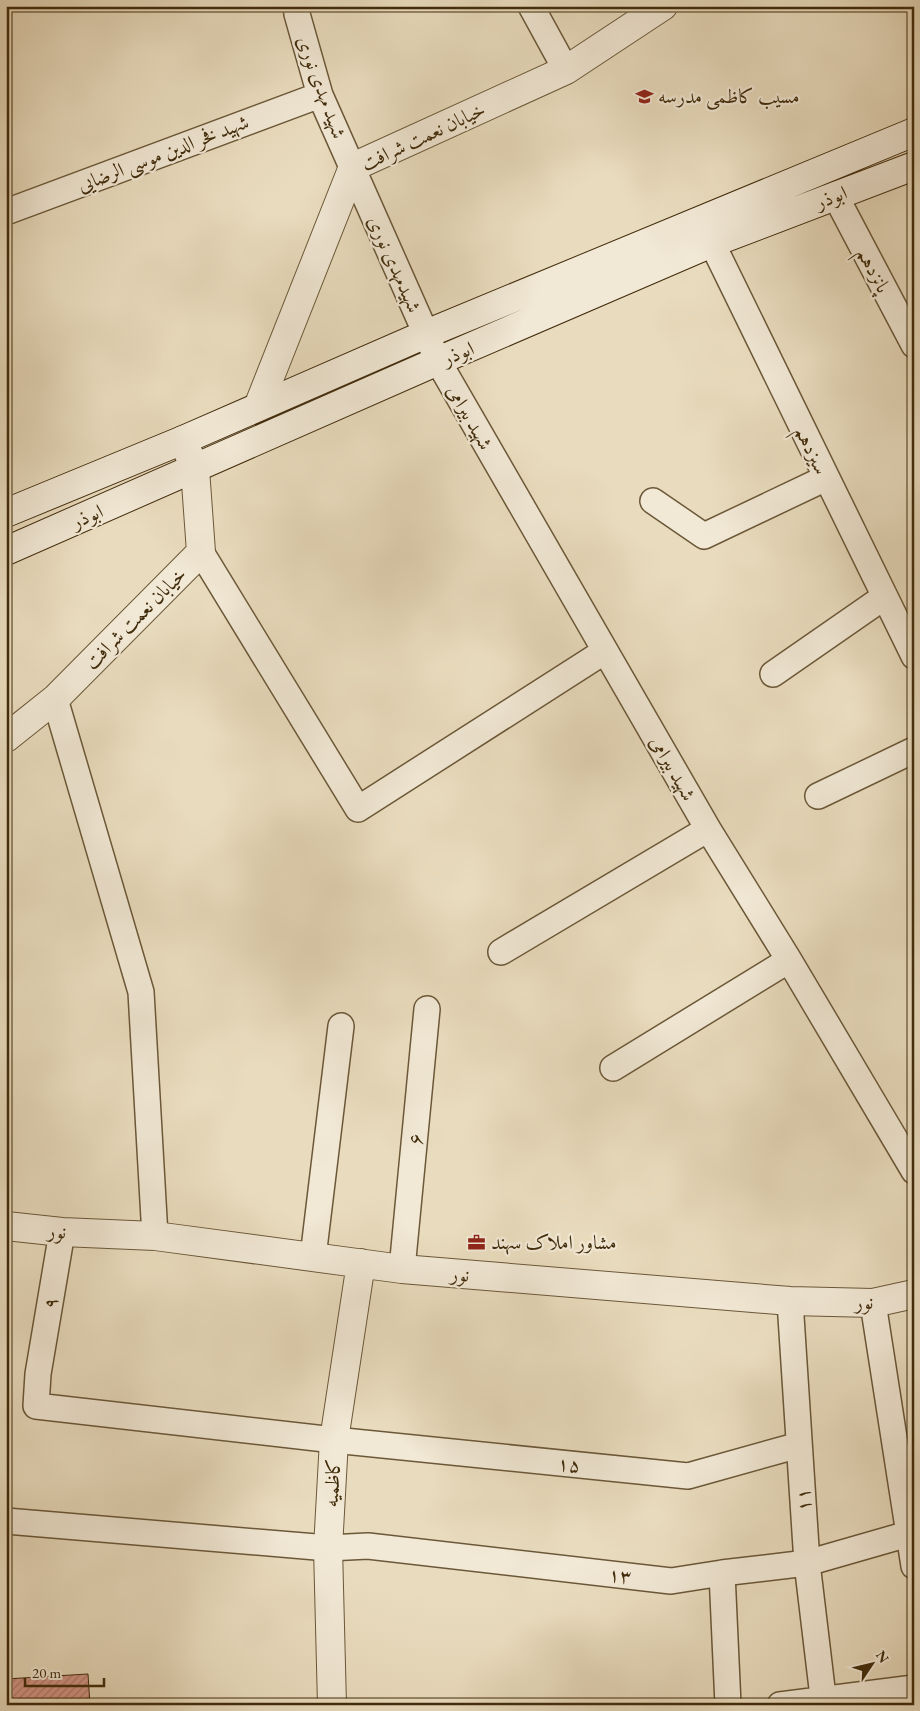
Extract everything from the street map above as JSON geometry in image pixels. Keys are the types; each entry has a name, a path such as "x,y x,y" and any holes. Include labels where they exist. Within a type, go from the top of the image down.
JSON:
{"street":[{"path":"531,6 566,70"},
{"name":"خیابان نعمت شرافت","path":"258,406 352,167 566,70 663,6"},
{"name":"شهید مهدی نوری","path":"300,9 320,95 352,167"},
{"name":"شهید فخر الدین موسی الرضایی","path":"6,212 320,95"},
{"name":"ابوذر","path":"6,513 183,440 426,334 914,132"},
{"name":"ابوذر","path":"6,552 438,361 712,243 914,166"},
{"name":"شهیدمهدی نوری","path":"352,167 438,361"},
{"name":"پانزدهم","path":"835,195 914,345"},
{"name":"سیزدهم","path":"712,243 914,656"},
{"name":"شهید بیرامی","path":"438,361 708,829 789,960 914,1171"},
{"name":"خیابان نعمت شرافت","path":"6,738 55,699 200,552 195,469 183,440"},
{"path":"653,501 704,536 826,478"},
{"path":"200,552 358,809 606,651"},
{"path":"773,674 884,597"},
{"path":"55,699 141,992 155,1236"},
{"path":"818,796 914,750"},
{"path":"501,952 708,829"},
{"path":"613,1068 789,960"},
{"name":"۶","path":"402,1269 427,1009"},
{"path":"313,1257 340,1026"},
{"name":"نور","path":"6,1226 62,1232 155,1236 402,1269 790,1301 873,1303 914,1294"},
{"name":"۹","path":"62,1232 38,1374 36,1406 334,1440"},
{"name":"کاظمیه","path":"332,1705 328,1548 334,1440 361,1263"},
{"name":"۱۱","path":"790,1301 807,1563 823,1702"},
{"path":"873,1303 914,1566"},
{"name":"۱۵","path":"334,1440 688,1476 799,1445"},
{"name":"۱۳","path":"6,1521 328,1548 368,1546 671,1581 722,1572 807,1563 908,1534"},
{"path":"722,1572 728,1705"},
{"path":"780,1705 823,1702 914,1688"}],"building":[{"path":"88,1674 90,1705 6,1705 6,1679"}],"place":[{"name":"مسیب کاظمی مدرسه","path":"644,96"},
{"name":"مشاور املاک سهند","path":"477,1242"}]}
